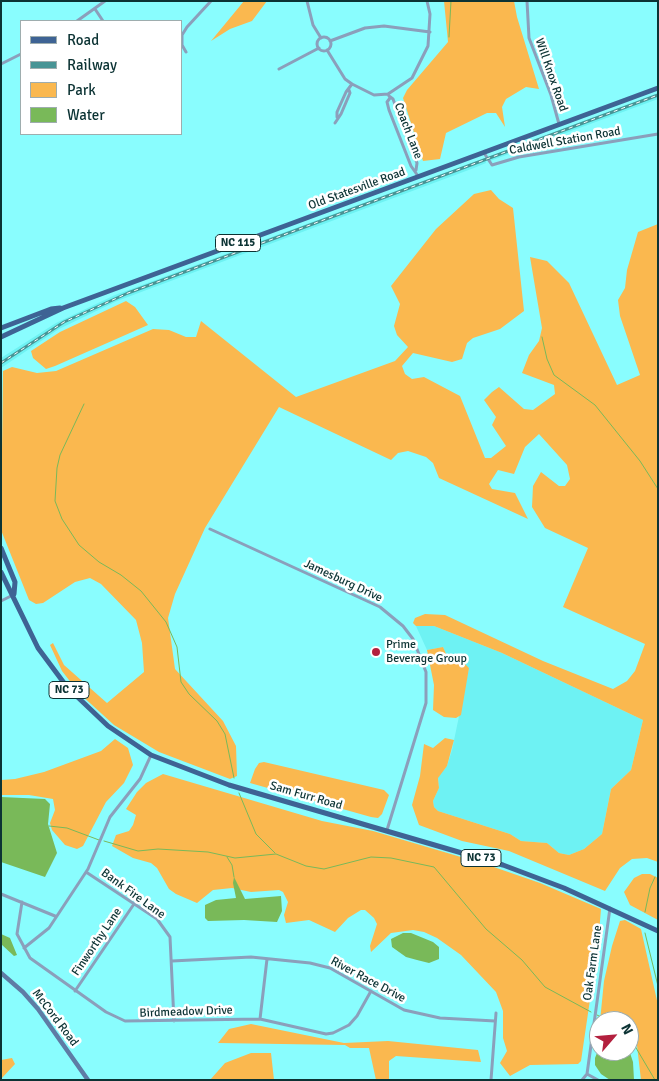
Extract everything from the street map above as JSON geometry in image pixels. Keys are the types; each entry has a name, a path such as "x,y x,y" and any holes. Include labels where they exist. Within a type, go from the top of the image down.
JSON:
{"main road":[{"name":"Old Statesville Road","path":"1,337 63,308 658,88"},
{"name":"Old Statesville Road","path":"1,328 51,309 63,308"},
{"name":"Sam Furr Road","path":"1,548 15,582 14,595"},
{"name":"Sam Furr Road","path":"1,572 14,595 38,648 67,687 101,721 151,755 220,782 503,865 564,888 658,931"}],"street":[{"path":"78,20 105,1"},
{"path":"186,52 182,45 182,35 211,1"},
{"path":"307,1 313,25 321,38"},
{"path":"279,69 319,48 327,50 345,79 352,84 374,95 389,96 412,78 428,46 430,14 427,1"},
{"name":"Will Knox Road","path":"526,1 529,38 551,95 559,124"},
{"path":"94,9 102,20"},
{"path":"330,41 365,28 384,26 430,32"},
{"path":"321,38 327,38 330,41"},
{"path":"319,48 318,44 321,38"},
{"path":"327,50 331,45 330,41"},
{"path":"1,64 20,54"},
{"path":"335,123 337,112 346,92 352,84"},
{"name":"Coach Lane","path":"416,171 411,166 387,102 389,96 393,99 417,163 416,171 418,177"},
{"path":"399,133 405,131"},
{"name":"Caldwell Station Road","path":"484,152 492,165 519,157 658,134"},
{"name":"Jamesburg Drive","path":"210,529 380,607 404,626 413,639 426,672 426,704 387,830"},
{"path":"1,601 14,595"},
{"path":"24,948 43,934 86,872 110,816 140,778 151,755"},
{"name":"Bank Fire Lane","path":"86,872 157,919 170,937 174,1021"},
{"path":"1,894 55,916"},
{"name":"Birdmeadow Drive","path":"22,902 17,934 24,948 39,965 117,1019 133,1022 260,1019 333,1034 349,1024 357,1016 371,991"},
{"name":"Finworthy Lane","path":"75,991 134,904"},
{"name":"Oak Farm Lane","path":"587,1074 610,908"},
{"path":"260,1019 267,959"},
{"name":"River Race Drive","path":"172,961 267,959 323,966 404,1010 427,1016 495,1021"},
{"name":"McCord Road","path":"1,973 23,992 38,1009 88,1080"},
{"path":"491,1080 496,1014"},
{"path":"582,1080 587,1074 598,1080"}],"shaded area":[{"path":"658,93 658,99 490,161 488,157"},
{"path":"485,158 486,163 474,168 117,301 59,329 1,368 1,358 56,323 115,295"},
{"path":"416,626 434,626 502,653 643,720 631,770 611,789 602,834 584,849 569,855 559,853 547,843 521,841 510,834 438,811 434,807 433,801 439,788 438,777 447,766 452,750 469,668 448,658 443,647 427,650"}],"green space":[{"path":"244,1 267,1 252,21 230,29 211,41"},
{"path":"444,1 514,1 539,89 526,87 506,99 502,107 505,127 496,113 487,113 446,133 440,159 423,161 403,98 407,90 448,42"},
{"path":"491,190 499,199 513,208 524,311 500,329 473,338 467,343 462,359 452,362 413,353 402,366 405,374 412,379 424,377 460,396 485,458 491,458 506,446 492,425 496,417 484,400 492,392 499,387 524,409 533,410 555,394 554,385 522,373 529,355 539,341 542,328 530,257 547,261 569,283 617,385 640,375 620,316 618,300 625,288 627,270 638,232 658,224 658,862 647,858 632,859 620,868 605,891 509,851 462,841 419,825 412,805 420,776 424,744 433,748 445,738 454,740 447,766 438,778 439,788 433,801 434,807 438,811 510,834 521,841 547,843 559,853 569,855 584,849 602,834 611,789 631,770 643,720 502,653 434,626 416,626 413,623 415,618 425,614 445,615 543,661 613,689 627,681 635,671 645,644 563,607 588,548 545,528 532,507 533,486 541,472 559,486 565,486 570,479 567,465 539,434 525,447 514,474 498,470 489,484 492,489 515,493 528,519 439,478 433,463 426,457 408,451 398,453 391,460 279,407 205,528 175,594 168,618 175,669 223,721 236,746 237,776 230,779 159,752 114,725 79,693 62,671 50,645 53,643 64,665 107,703 144,672 142,643 136,620 101,584 90,578 75,582 43,603 36,604 29,600 1,530 3,371 12,367 37,373 56,371 153,329 169,330 186,337 196,337 201,321 296,397 395,361 408,347 397,335 394,326 400,304 391,286 436,229 474,194"},
{"path":"126,301 135,307 148,325 46,369 33,358 31,351 60,332"},
{"path":"443,647 448,658 460,659 469,668 461,715 456,718 444,717 433,710 434,685 427,650"},
{"path":"115,739 128,748 133,765 124,783 106,802 83,846 77,849 65,845 52,830 50,823 55,810 53,799 29,795 1,795 1,780 15,779 44,772 101,751"},
{"path":"264,762 384,790 389,795 382,814 378,818 371,817 250,783 259,763"},
{"path":"163,774 322,821 373,831 488,865 540,883 601,909 598,945 581,1061 578,1064 530,1065 510,1076 500,1063 507,1051 503,1038 503,1011 496,992 461,955 437,938 424,932 413,930 391,933 371,952 370,946 377,924 374,918 365,910 361,910 348,918 335,932 309,920 286,923 284,915 288,902 283,892 279,890 251,892 232,888 213,890 197,903 176,894 169,889 157,868 151,863 133,858 112,846 116,835 129,831 133,825 136,815 126,809 137,792 146,783"},
{"path":"642,874 650,874 658,878 658,920 630,905 624,892 634,878"},
{"path":"625,920 641,929 658,1005 658,1080 641,1080 639,1061 639,1011 601,1011 604,981 620,921"},
{"path":"251,1024 344,1043 388,1041 478,1050 481,1062 396,1056 389,1061 389,1080 376,1080 369,1048 350,1048 345,1045 218,1043 229,1029"},
{"path":"251,1053 271,1053 274,1080 210,1080 225,1063"},
{"path":"12,1058 15,1064 1,1079 1,1060"}],"water":[{"path":"1,797 45,799 50,804 48,824 57,853 45,877 1,862"},
{"path":"234,877 245,899 281,896 282,911 277,922 244,920 208,921 205,918 205,905 216,900 236,898 233,883"},
{"path":"403,933 411,933 433,942 439,947 439,959 429,963 417,960 406,957 392,947 391,939"},
{"path":"1,934 10,938 17,955 14,956 1,944"},
{"path":"595,1061 633,1061 634,1080 610,1080 601,1074 595,1065"}],"waterway":[{"path":"449,37 451,1"},
{"path":"542,337 547,359 554,375 595,405 640,461 658,489"},
{"path":"84,404 60,455 57,468 55,501 62,519 79,545 99,562 121,575 141,591 166,622 177,647 181,682 189,694 217,721 225,734 234,778"},
{"path":"239,793 256,834 275,853"},
{"path":"49,826 67,828 99,840"},
{"path":"104,841 138,851 158,849 208,852 235,858 276,854 306,866 324,869 371,857 391,858 434,867 486,929 522,960 545,987 589,1011"},
{"path":"227,857 232,865 234,877"},
{"path":"645,912 650,888 655,877"},
{"path":"645,933 658,986"},
{"path":"639,1053 655,1080"}],"railway":[{"path":"1,363 64,322 128,293 658,95"}],"place":[{"name":"Prime Beverage Group","path":"376,652"}]}
